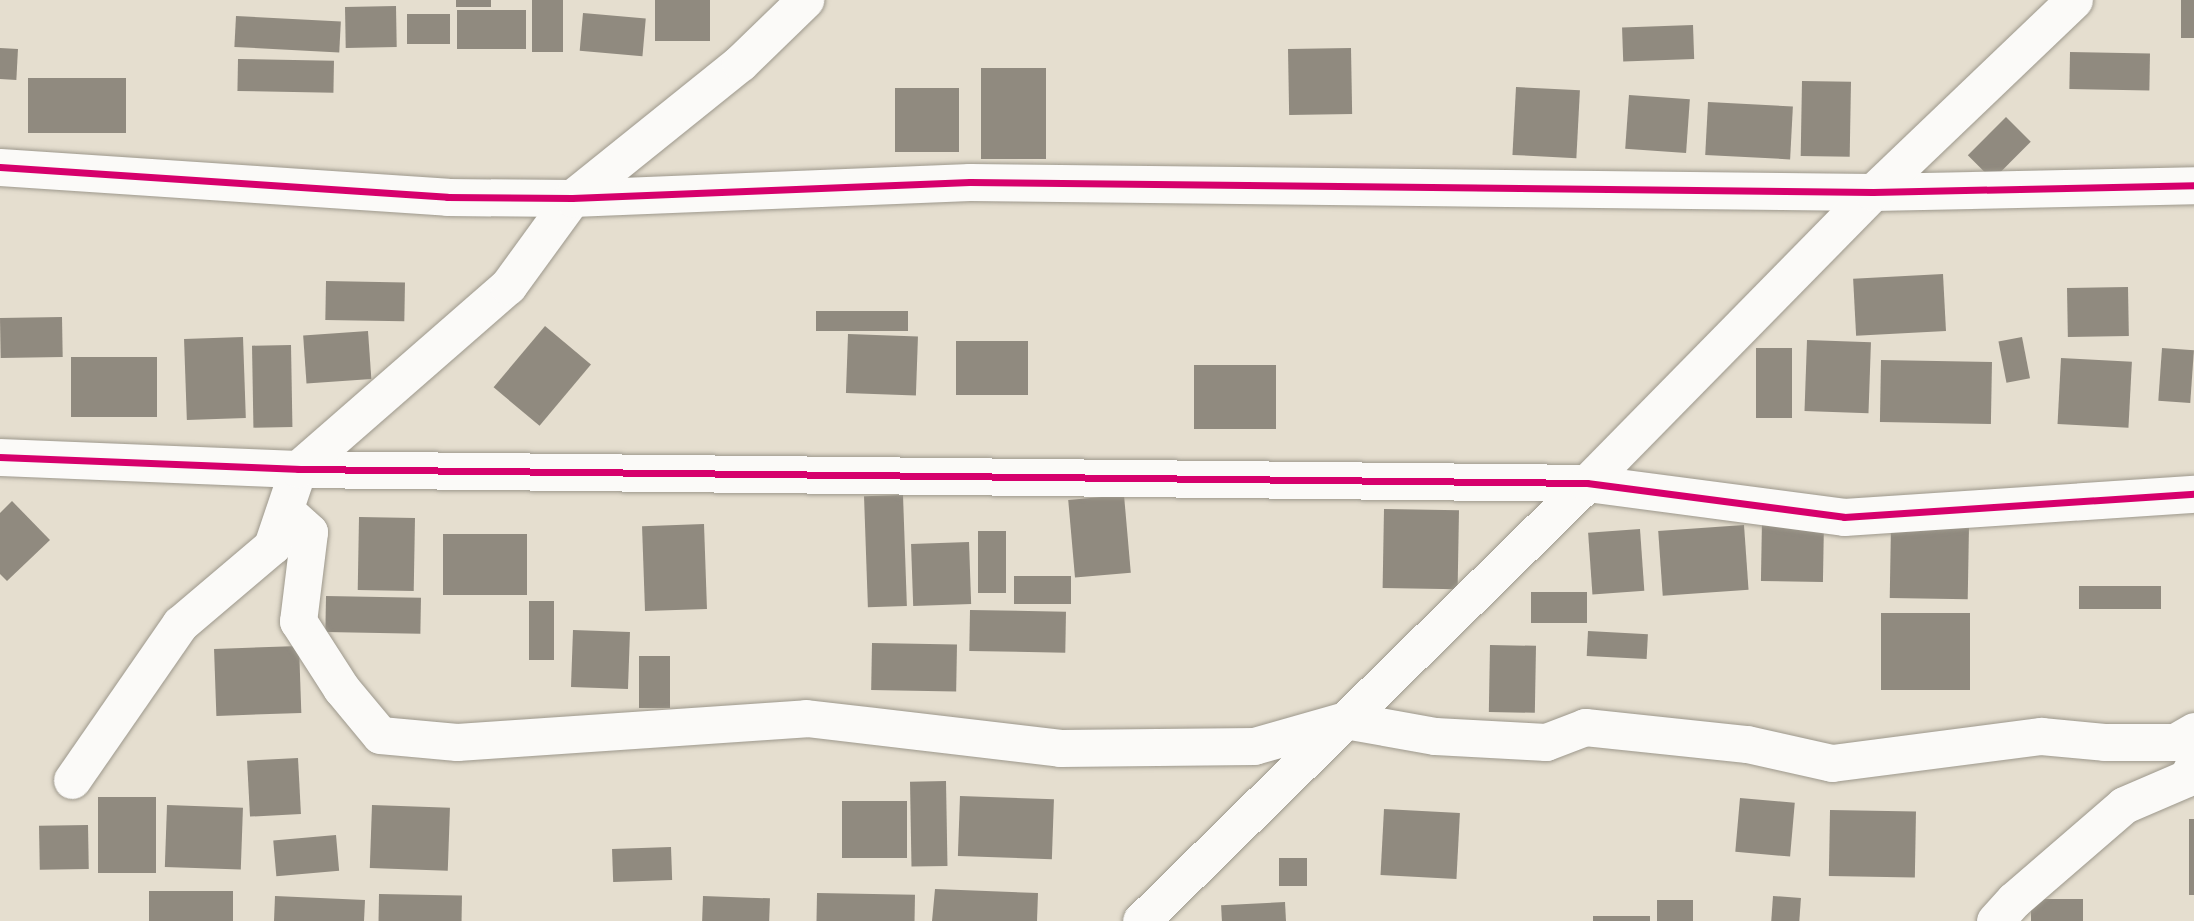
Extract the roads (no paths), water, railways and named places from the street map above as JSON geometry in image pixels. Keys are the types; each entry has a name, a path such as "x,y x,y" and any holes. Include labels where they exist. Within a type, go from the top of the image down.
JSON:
{"street":[{"path":"72,780 180,624 272,546 298,469 508,286 572,198 740,63 805,0"},
{"path":"1141,921 1587,483 1873,192 2074,0"},
{"path":"0,167 447,197 572,198 970,182 1873,192 2194,185"},
{"path":"0,457 298,469 1587,483 1844,517 2194,494"},
{"path":"286,511 309,532 298,621 341,688 380,735 457,742 806,718 1060,748 1254,746 1345,720 1435,737 1546,742 1585,727 1747,744 1832,763 2041,736 2104,742 2175,742 2194,731"},
{"path":"1995,921 2014,900 2124,805 2187,778 2194,764"}]}
